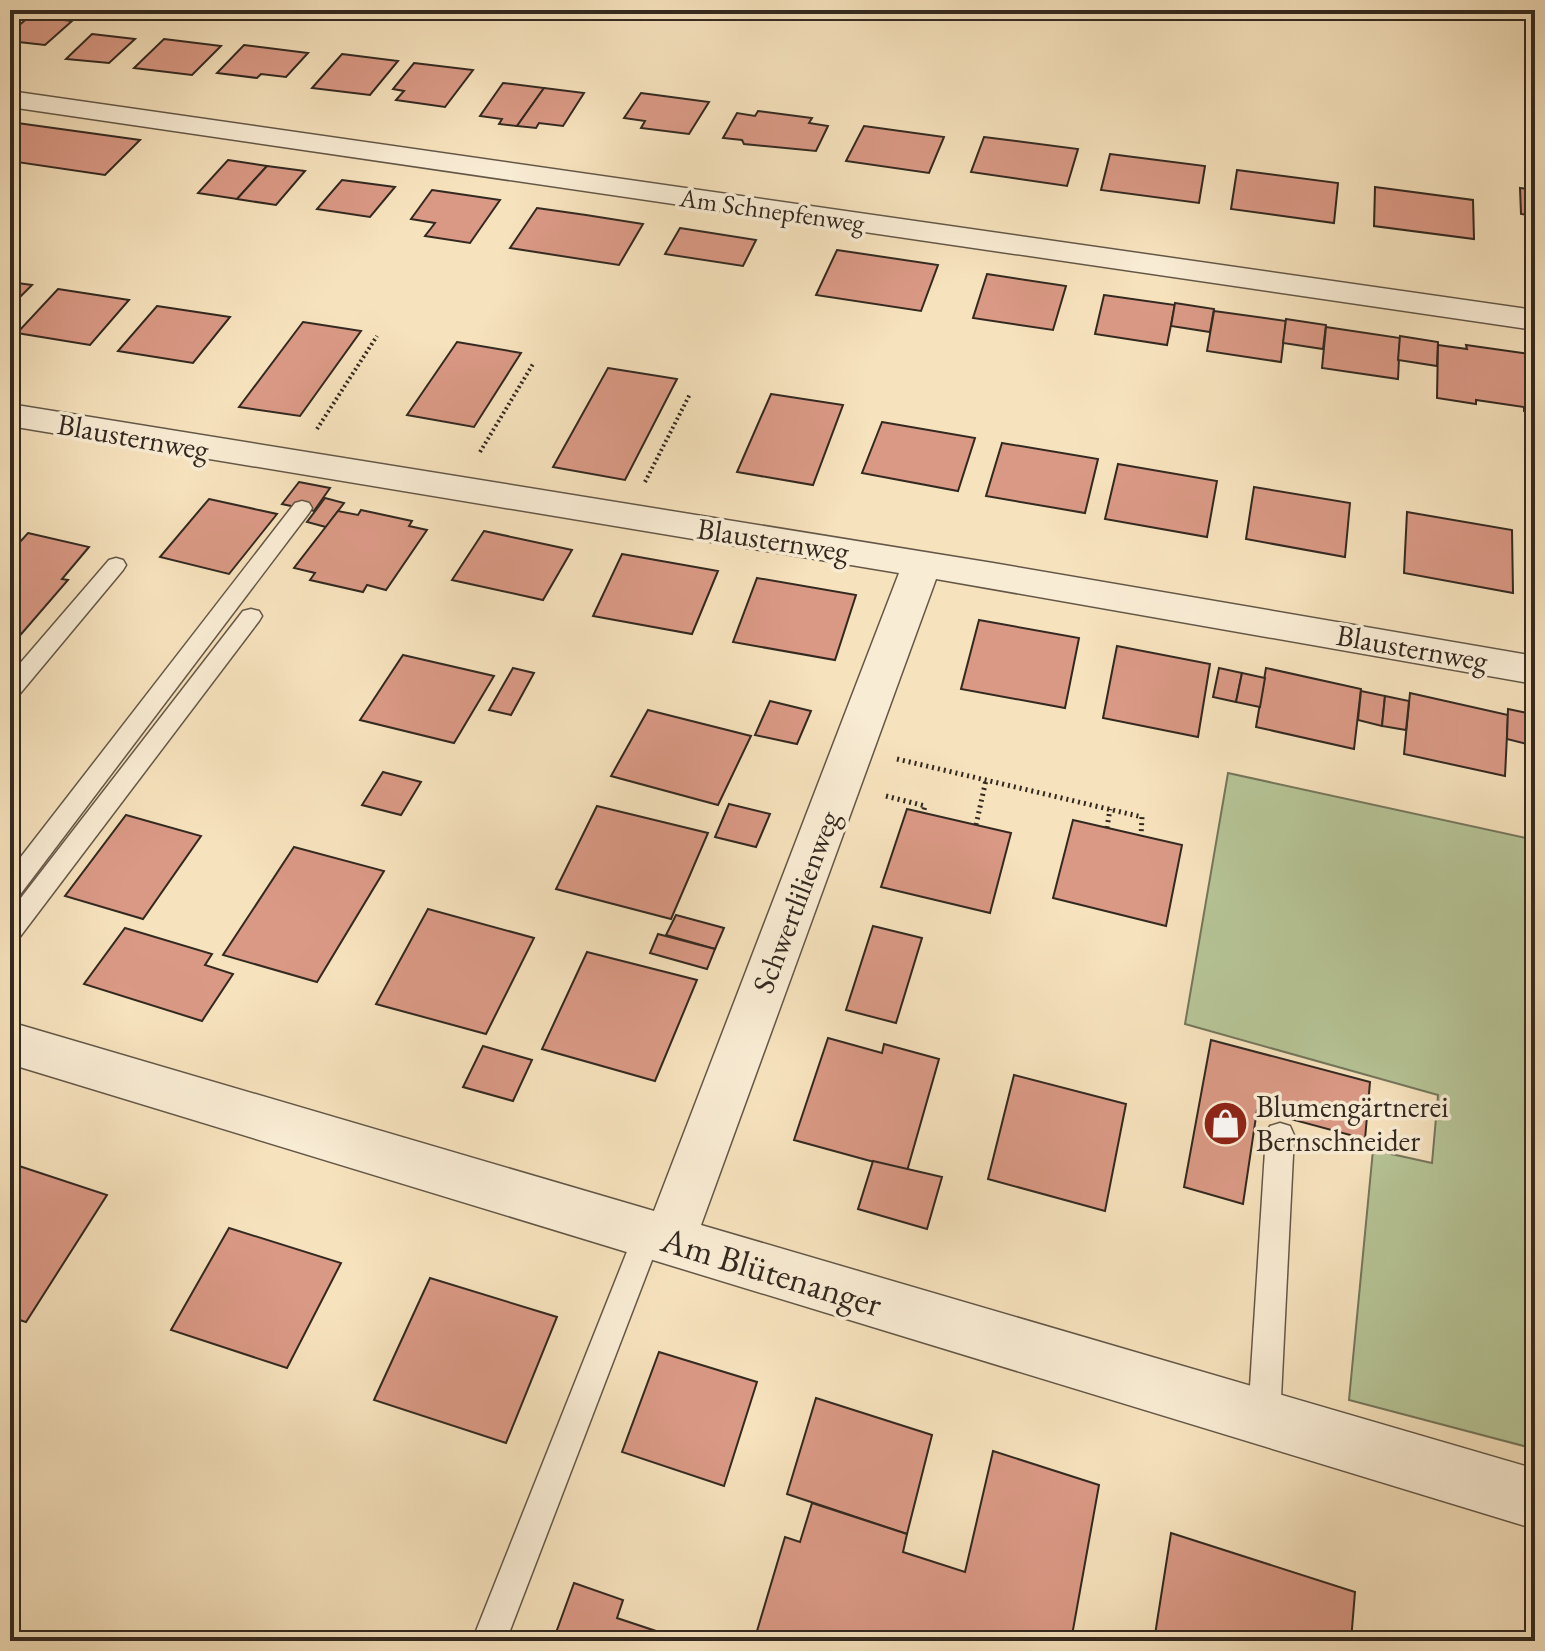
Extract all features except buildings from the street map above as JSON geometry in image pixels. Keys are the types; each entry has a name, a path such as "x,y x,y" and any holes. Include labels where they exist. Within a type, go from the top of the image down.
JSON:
{"street":[{"name":"Am Schnepfenweg","path":"10,99 1535,320"},
{"name":"Blausternweg","path":"10,415 293,465 922,564 1535,670"},
{"name":"Schwertlilienweg","path":"659,1237 853,749 922,564"},
{"name":"Am Blütenanger","path":"10,1043 1535,1499"}],"lane":[{"path":"10,889 302,508"},
{"path":"10,690 116,565"},
{"path":"10,931 251,616"},
{"path":"1264,1418 1280,1135"},
{"path":"489,1641 659,1237"}],"path":[{"path":"293,465 377,336"},
{"path":"457,489 533,364"},
{"path":"628,516 690,394"},
{"path":"853,749 1142,817 1141,836"},
{"path":"976,825 986,780"},
{"path":"1107,828 1110,809"}],"green space":[{"path":"1228,773 1535,840 1535,1449 1349,1400 1373,1150 1432,1163 1438,1095 1185,1024"}],"place":[{"name":"Blumengärtnerei Bernschneider","path":"1225,1124"}]}
